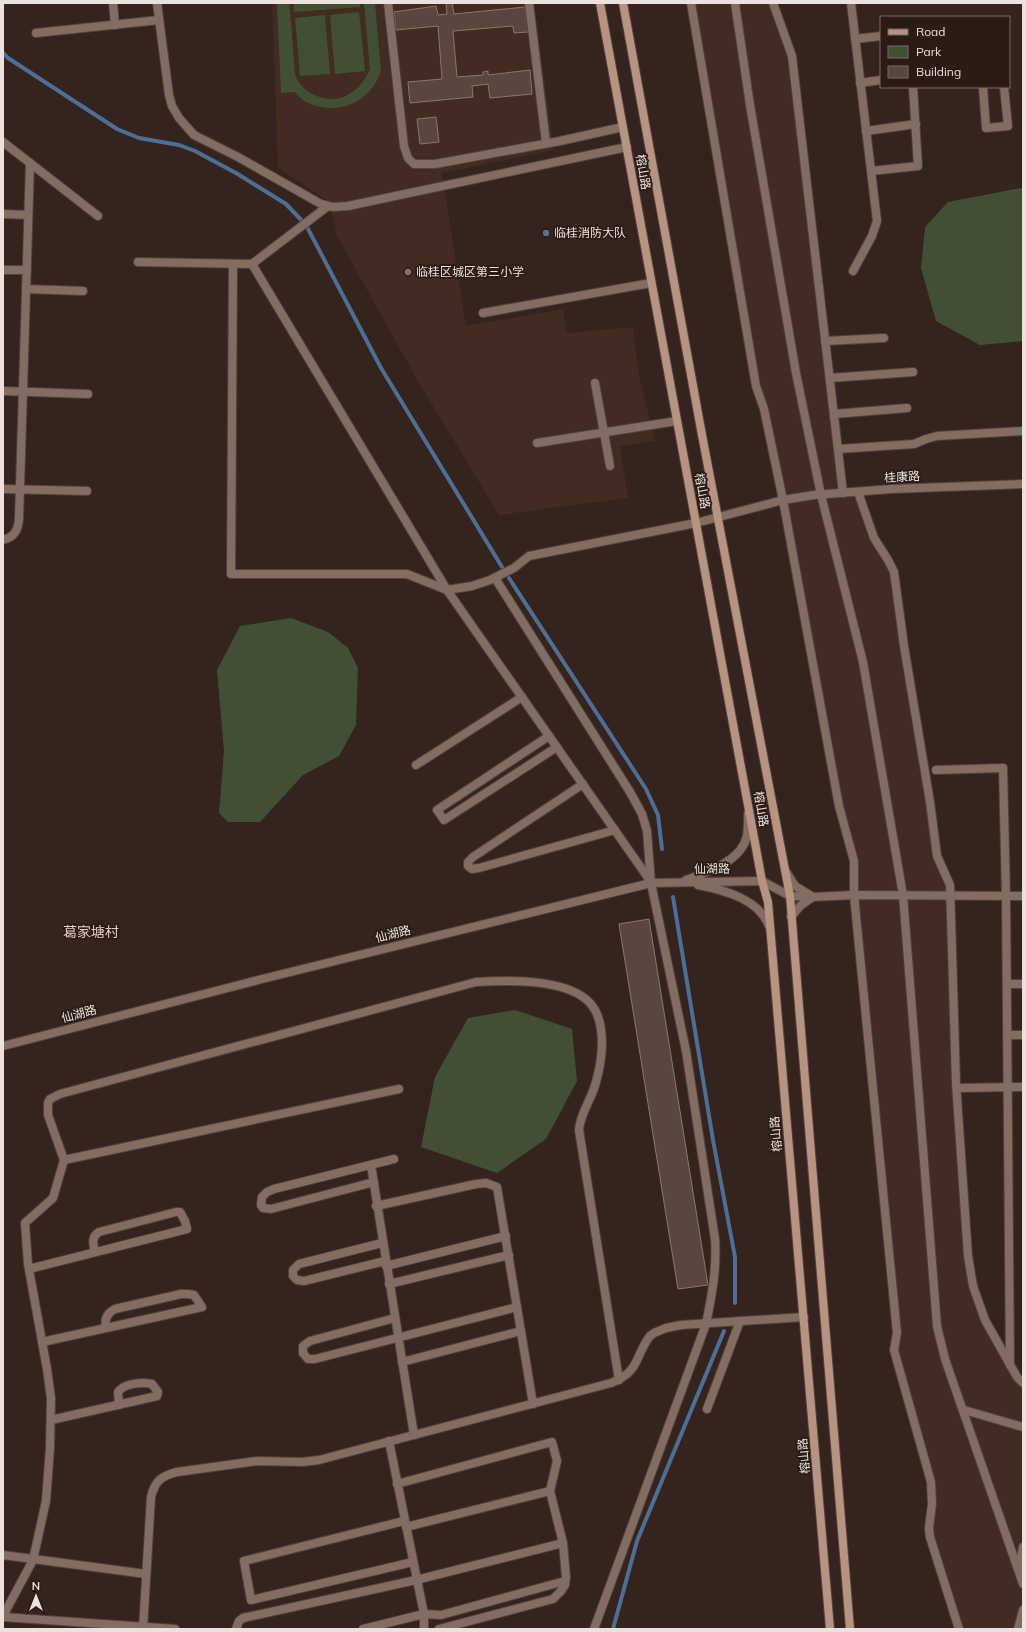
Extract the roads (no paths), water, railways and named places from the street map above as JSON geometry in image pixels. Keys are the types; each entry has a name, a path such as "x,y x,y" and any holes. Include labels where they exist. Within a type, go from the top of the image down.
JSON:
{"main road":[{"name":"榕山路","path":"600,3 762,880 768,902 830,1629"},
{"name":"榕山路","path":"622,3 790,896 850,1629"}],"street":[{"path":"112,3 115,25"},
{"path":"157,3 169,95 172,106 187,128 202,139 238,157 321,204 337,207 348,206 627,148"},
{"path":"388,3 404,146 411,162 419,165 435,164 623,127"},
{"path":"529,3 546,143"},
{"path":"691,3 756,386 764,409 783,500 839,806 854,861 854,894 897,1333 894,1350 931,1482 932,1504 929,1528 930,1537 959,1629"},
{"path":"735,3 750,105 796,373 821,495 863,662 903,894 938,1326 946,1359 1023,1584"},
{"path":"773,3 792,56 843,493"},
{"path":"851,3 877,221 876,228 853,271"},
{"path":"36,33 159,20"},
{"path":"855,40 880,36"},
{"path":"860,83 880,80"},
{"path":"871,171 918,166 913,88"},
{"path":"982,88 986,128 1008,126 1004,88"},
{"path":"866,131 916,124"},
{"path":"3,142 98,216"},
{"path":"3,540 13,535 18,527 30,163"},
{"path":"138,262 252,264 328,206"},
{"path":"3,214 28,215"},
{"path":"233,264 231,574 407,574 447,590"},
{"path":"252,264 447,590 651,882"},
{"path":"3,270 27,270"},
{"path":"483,313 651,283"},
{"path":"26,289 83,291"},
{"path":"825,341 884,338"},
{"path":"830,378 913,372"},
{"path":"595,383 610,466"},
{"path":"3,391 88,394"},
{"path":"834,414 907,408"},
{"path":"537,443 677,421"},
{"path":"838,449 914,444 937,436 1023,431"},
{"name":"桂康路","path":"447,590 472,586 495,578 514,568 529,556 696,524 783,500 843,493 1023,484"},
{"path":"3,489 87,491"},
{"path":"858,492 874,538 894,572 904,646 938,856 950,885 957,1088 968,1256 973,1286 985,1320 1017,1377 1023,1383"},
{"path":"495,578 637,804 644,822 651,882 686,1051 715,1239 716,1254 714,1287 706,1324 594,1629"},
{"path":"416,765 522,698"},
{"path":"549,736 436,810 444,820 556,747"},
{"path":"936,770 1003,768 1006,896 1010,1365"},
{"path":"583,784 473,857 468,862 468,866 472,868 479,868 615,830"},
{"path":"681,882 724,865 740,849 747,836 748,805"},
{"path":"784,868 796,886 812,896"},
{"path":"762,880 790,896 903,894 1023,896"},
{"name":"仙湖路","path":"3,1046 262,979 651,882 762,880"},
{"path":"681,882 720,890 746,901 764,916 770,931"},
{"path":"791,917 800,906 812,896"},
{"path":"175,1629 143,1628 3,1617 33,1560 46,1501 51,1398 29,1269 25,1223 54,1198 64,1160 48,1115 47,1108 50,1100 60,1094 476,982 507,980 548,984 568,989 585,999 595,1009 602,1039 597,1082 580,1122 579,1130 619,1380"},
{"path":"1007,984 1023,984"},
{"path":"1007,1035 1023,1035"},
{"path":"957,1088 1023,1087"},
{"path":"64,1160 399,1089"},
{"path":"374,1182 271,1209 263,1208 261,1204 262,1197 267,1192 274,1189 394,1159"},
{"path":"370,1165 374,1182 376,1206 414,1435"},
{"path":"376,1206 476,1184 489,1183 497,1187 533,1404"},
{"path":"29,1269 187,1229 185,1221 180,1212 176,1212 99,1232 95,1235 93,1240 95,1252"},
{"path":"382,1243 299,1264 293,1270 293,1276 297,1280 304,1281 386,1264 506,1236"},
{"path":"389,1284 509,1255"},
{"path":"42,1342 121,1325 202,1307 194,1295 181,1294 115,1309 108,1312 106,1316 106,1328"},
{"path":"395,1318 310,1341 305,1343 302,1350 306,1357 311,1360 517,1307"},
{"path":"143,1628 151,1497 154,1487 160,1479 166,1475 177,1472 257,1461 302,1462 319,1460 619,1380 632,1371 646,1342 654,1333 666,1328 804,1317"},
{"path":"707,1409 740,1321"},
{"path":"402,1362 521,1331"},
{"path":"51,1420 119,1405 158,1396 158,1392 152,1384 147,1383 126,1386 120,1388 118,1392 119,1405"},
{"path":"964,1410 1023,1427"},
{"path":"389,1441 424,1614 424,1629"},
{"path":"397,1484 552,1442 557,1461 550,1491 563,1543 565,1581 561,1591 553,1599 439,1629"},
{"path":"413,1562 251,1600 244,1561 550,1491"},
{"path":"236,1629 239,1621 243,1618 416,1580 563,1543"},
{"path":"1019,1571 1023,1547"},
{"path":"3,1555 146,1574"},
{"path":"363,1629 424,1614 441,1615 565,1581"},
{"path":"1018,1629 1023,1610"}],"waterway":[{"path":"3,53 8,58 117,129 139,138 179,145 195,151 236,173 286,204 306,225 381,368 502,567"},
{"path":"509,578 646,789 658,815 662,849"},
{"path":"673,897 713,1140 735,1257 735,1303"},
{"path":"613,1629 637,1541 724,1331"}],"place":[{"name":"临桂消防大队","path":"546,233"},
{"name":"临桂区城区第三小学","path":"408,272"}],"district":[{"name":"葛家塘村","path":"91,932"}]}
